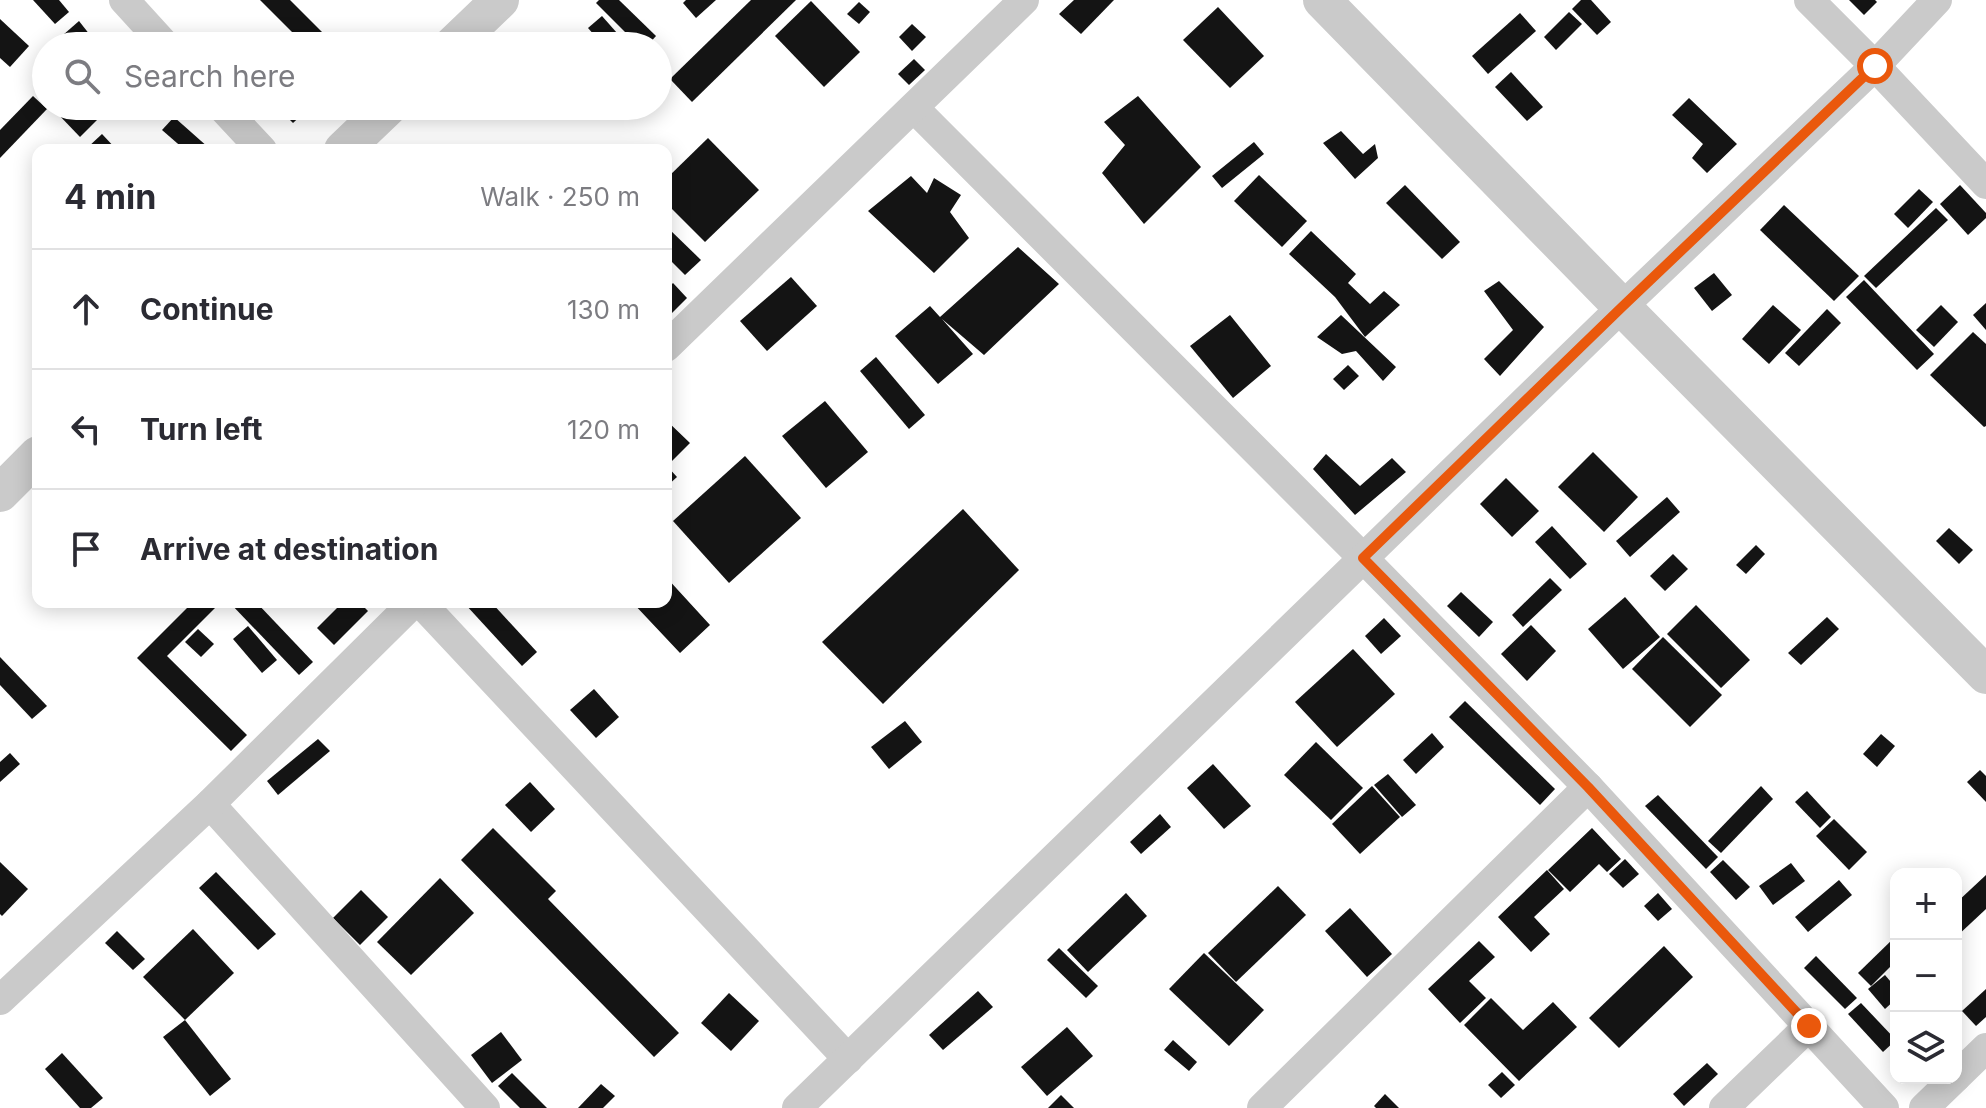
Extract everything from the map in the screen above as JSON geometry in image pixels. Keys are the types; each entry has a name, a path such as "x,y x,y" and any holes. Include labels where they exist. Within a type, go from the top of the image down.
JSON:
{"street":[{"path":"124,0 153,32"},
{"path":"467,32 500,0"},
{"path":"672,341 1024,0"},
{"path":"1322,0 1986,675"},
{"path":"1809,0 1986,184"},
{"path":"797,1108 1622,307 1875,66 1937,0"},
{"path":"914,108 1588,787 1884,1108"},
{"path":"234,120 256,144"},
{"path":"349,144 374,120"},
{"path":"0,493 32,461"},
{"path":"0,1000 210,804 411,608"},
{"path":"423,608 848,1059"},
{"path":"1262,1108 1588,787"},
{"path":"210,804 485,1108"},
{"path":"1724,1108 1809,1026"},
{"path":"1962,1072 1986,1048"},
{"path":"1924,1108 1950,1084"}],"building":[{"path":"33,0 59,0 69,12 55,24"},
{"path":"260,0 290,0 322,32 292,32"},
{"path":"599,0 619,0 652,32 625,32 596,3"},
{"path":"686,0 716,0 696,18 683,3"},
{"path":"751,0 796,0 692,102 672,81 672,77"},
{"path":"1074,0 1114,0 1081,34 1059,14"},
{"path":"1581,0 1591,0 1611,22 1597,35 1572,9"},
{"path":"1849,0 1875,0 1877,2 1864,15"},
{"path":"811,1 860,52 824,87 775,36"},
{"path":"859,2 870,12 859,24 847,14"},
{"path":"1218,7 1264,56 1230,88 1183,40"},
{"path":"1569,12 1582,24 1556,50 1544,37"},
{"path":"1520,13 1536,31 1488,74 1472,56"},
{"path":"602,16 616,32 592,32 588,28"},
{"path":"0,19 29,46 10,67 0,58"},
{"path":"79,21 88,32 66,32"},
{"path":"912,24 926,37 912,51 899,37"},
{"path":"914,59 925,70 909,85 898,74"},
{"path":"1511,72 1543,107 1527,121 1495,87"},
{"path":"1138,96 1201,167 1144,224 1102,173 1125,145 1104,122"},
{"path":"32,97 32,120 36,120 0,158 0,130"},
{"path":"1689,98 1737,144 1707,173 1692,158 1703,144 1672,115"},
{"path":"64,120 97,120 80,137"},
{"path":"171,120 177,120 204,144 178,144 162,130"},
{"path":"1341,131 1363,154 1375,144 1378,158 1355,179 1323,143"},
{"path":"102,134 111,144 91,144"},
{"path":"708,138 759,190 705,242 672,209 672,173"},
{"path":"1254,142 1264,154 1222,188 1212,176"},
{"path":"1259,175 1307,221 1282,247 1234,201"},
{"path":"911,176 927,193 934,178 961,195 950,212 969,238 934,273 868,211"},
{"path":"1405,185 1460,242 1442,259 1386,203"},
{"path":"1960,185 1986,213 1986,218 1968,235 1940,204"},
{"path":"1919,189 1933,202 1908,228 1894,214"},
{"path":"1784,205 1859,276 1834,301 1760,230"},
{"path":"1936,208 1948,220 1876,288 1864,276"},
{"path":"1311,231 1356,274 1348,283 1370,304 1384,291 1400,305 1365,337 1335,297 1289,254"},
{"path":"672,232 701,260 685,275 672,262"},
{"path":"1018,247 1059,284 984,355 942,319 973,354 938,384 895,336 930,306 940,317"},
{"path":"1714,273 1732,295 1712,311 1694,288"},
{"path":"791,277 817,306 767,351 740,321"},
{"path":"1864,280 1934,354 1917,370 1846,297"},
{"path":"1499,281 1544,327 1500,376 1484,359 1513,330 1484,291"},
{"path":"672,284 687,298 672,313"},
{"path":"1986,303 1986,330 1973,315"},
{"path":"1773,305 1801,330 1769,364 1742,339"},
{"path":"1941,305 1958,322 1934,347 1916,330"},
{"path":"1827,309 1841,323 1799,366 1785,353"},
{"path":"1230,315 1271,366 1233,398 1190,346"},
{"path":"1341,315 1396,367 1383,381 1356,351 1342,354 1317,337"},
{"path":"1973,332 1986,344 1984,427 1930,375"},
{"path":"876,357 925,415 909,429 860,371"},
{"path":"1348,365 1359,376 1344,390 1333,379"},
{"path":"825,401 868,452 826,488 782,436"},
{"path":"672,426 690,443 672,461"},
{"path":"1593,452 1638,497 1604,532 1558,487"},
{"path":"1326,454 1360,486 1392,458 1406,472 1355,515 1313,469"},
{"path":"745,456 801,518 729,583 673,521"},
{"path":"1506,478 1539,511 1512,537 1480,504"},
{"path":"1667,497 1680,512 1630,557 1616,541"},
{"path":"963,509 1019,570 883,704 822,642"},
{"path":"1552,526 1587,564 1570,579 1535,542"},
{"path":"1949,528 1973,550 1959,564 1936,541"},
{"path":"1756,545 1765,554 1746,574 1736,565"},
{"path":"1673,554 1688,569 1665,591 1650,576"},
{"path":"1550,578 1562,590 1523,627 1512,615"},
{"path":"672,584 710,625 680,653 638,608 672,608"},
{"path":"1461,592 1493,622 1479,637 1447,606"},
{"path":"1625,597 1660,637 1623,669 1588,629"},
{"path":"1696,605 1750,660 1721,688 1667,634"},
{"path":"187,608 215,608 167,656 247,735 231,751 137,658"},
{"path":"235,608 262,608 313,662 299,675"},
{"path":"337,608 365,608 368,611 334,645 317,628"},
{"path":"469,608 497,608 537,652 522,666"},
{"path":"1827,617 1839,629 1801,665 1788,653"},
{"path":"1384,618 1401,636 1381,654 1365,636"},
{"path":"1531,625 1556,651 1527,681 1501,654"},
{"path":"248,626 277,660 262,673 233,639"},
{"path":"198,629 214,644 201,657 185,642"},
{"path":"1663,637 1722,695 1690,727 1632,669"},
{"path":"1353,649 1395,694 1337,747 1295,702"},
{"path":"0,657 47,706 32,719 0,685"},
{"path":"594,689 619,717 596,738 570,710"},
{"path":"1465,701 1555,789 1540,805 1449,717"},
{"path":"905,721 922,742 889,769 871,747"},
{"path":"1432,733 1444,747 1416,774 1403,760"},
{"path":"1881,734 1895,746 1877,767 1863,754"},
{"path":"318,739 330,751 278,795 267,781"},
{"path":"1316,742 1363,788 1331,820 1284,775"},
{"path":"10,753 20,764 0,782 0,762"},
{"path":"1213,764 1251,806 1224,829 1187,788"},
{"path":"1980,770 1986,776 1986,802 1967,782"},
{"path":"1388,774 1416,805 1402,817 1374,785"},
{"path":"530,782 555,809 531,832 505,805"},
{"path":"1372,786 1400,817 1360,854 1332,824"},
{"path":"1761,786 1773,799 1721,853 1708,841"},
{"path":"1807,791 1831,817 1820,828 1795,802"},
{"path":"1658,795 1718,857 1706,869 1645,806"},
{"path":"1160,814 1171,827 1141,854 1130,842"},
{"path":"1834,819 1867,852 1849,870 1816,836"},
{"path":"493,828 556,891 548,899 679,1033 654,1057 461,860"},
{"path":"1592,828 1621,859 1607,872 1599,864 1570,892 1548,870"},
{"path":"1625,859 1639,874 1623,888 1609,874"},
{"path":"1723,860 1750,887 1736,900 1710,872"},
{"path":"0,862 28,889 2,916 0,914"},
{"path":"1791,863 1805,881 1773,905 1759,886"},
{"path":"1547,870 1564,889 1534,917 1550,934 1531,952 1498,917"},
{"path":"216,872 276,934 258,950 199,888"},
{"path":"1986,875 1986,909 1962,931 1962,897"},
{"path":"440,878 474,913 411,975 377,942"},
{"path":"1839,880 1852,895 1808,932 1795,917"},
{"path":"1278,886 1306,915 1236,982 1208,953"},
{"path":"361,890 388,917 360,945 333,918"},
{"path":"1126,893 1147,916 1088,972 1067,950"},
{"path":"1658,893 1672,909 1658,921 1644,906"},
{"path":"1350,908 1392,954 1367,977 1325,931"},
{"path":"193,929 234,973 185,1020 143,977"},
{"path":"117,931 145,959 133,970 105,943"},
{"path":"1479,941 1495,957 1469,981 1486,998 1460,1023 1428,989"},
{"path":"1890,942 1890,967 1871,986 1858,973"},
{"path":"1664,946 1693,977 1619,1048 1589,1018"},
{"path":"1059,948 1098,986 1086,998 1047,960"},
{"path":"1204,953 1264,1010 1229,1046 1169,989"},
{"path":"1816,956 1857,998 1845,1009 1804,968"},
{"path":"1885,975 1890,981 1890,1004 1885,1009 1868,989"},
{"path":"1986,989 1986,1017 1976,1026 1962,1011"},
{"path":"978,991 993,1007 943,1050 929,1035"},
{"path":"729,993 759,1021 731,1051 701,1023"},
{"path":"1491,998 1523,1030 1553,1002 1577,1027 1519,1081 1464,1025"},
{"path":"1861,1003 1890,1034 1890,1046 1883,1052 1848,1014"},
{"path":"185,1020 231,1079 210,1096 163,1037"},
{"path":"1067,1027 1093,1056 1047,1096 1021,1067"},
{"path":"501,1032 522,1060 492,1083 471,1055"},
{"path":"1173,1040 1197,1062 1189,1071 1164,1050"},
{"path":"62,1053 103,1098 91,1108 80,1108 45,1069"},
{"path":"1707,1063 1718,1074 1684,1106 1673,1094"},
{"path":"1502,1072 1515,1085 1501,1098 1488,1085"},
{"path":"512,1073 547,1108 520,1108 498,1086"},
{"path":"601,1084 615,1096 603,1108 578,1108"},
{"path":"1385,1094 1399,1108 1374,1106"},
{"path":"1061,1095 1074,1108 1048,1108"}],"route":[{"path":"1809,1026 1588,787 1363,558 1875,66"}]}
